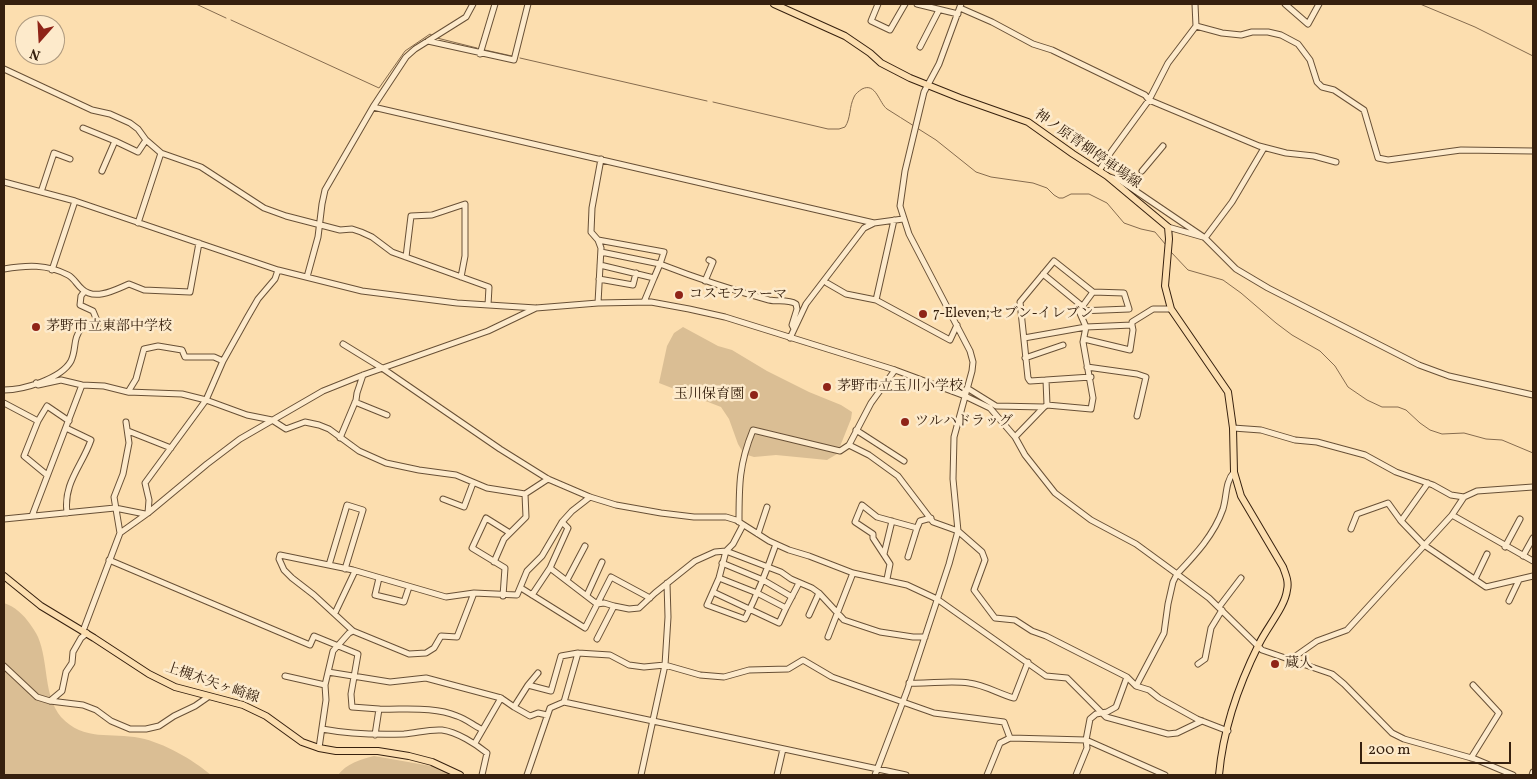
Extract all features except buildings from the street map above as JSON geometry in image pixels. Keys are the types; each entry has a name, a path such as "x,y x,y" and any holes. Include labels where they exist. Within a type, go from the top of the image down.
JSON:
{"main road":[{"name":"神ノ原青柳停車場線","path":"774,4 845,36 881,63 926,85 1028,122 1108,176 1168,227"},
{"path":"1168,227 1165,286 1171,309 1228,392 1233,428 1234,472 1241,496 1283,567 1287,578 1284,600 1258,646 1242,681 1228,731 1220,775"},
{"name":"上槻木矢ヶ崎線","path":"4,576 40,606 85,632 148,674 175,687 243,706 266,716 302,742 318,748 336,751 396,753 432,762 460,775"}],"street":[{"path":"306,278 318,237 322,204 326,190 373,107 406,57 415,48 466,17 473,4"},
{"path":"480,54 495,4"},
{"path":"433,38 480,54 514,60 528,4"},
{"path":"878,4 871,21 890,30 905,4"},
{"path":"917,4 958,14"},
{"path":"1099,171 1149,100 1168,63 1196,26 1195,4"},
{"path":"1285,4 1308,24 1319,4"},
{"path":"875,775 909,683 958,531 953,479 954,436 973,362 970,351 957,325 916,249 903,219 900,206 901,190 926,85 939,64 961,6 1033,44 1052,50 1145,95 1149,100 1212,128 1264,148 1314,156 1336,162"},
{"path":"920,47 939,10"},
{"path":"1196,26 1222,33 1268,32 1281,35 1298,44 1310,60 1317,82 1322,87 1334,90 1364,110 1378,158 1388,160 1445,154 1461,150 1533,151"},
{"path":"4,69 92,110 110,114 130,123 161,153 200,167 264,208 296,219 340,230 352,229 361,232 392,252 489,287 488,305"},
{"path":"373,107 874,223"},
{"path":"83,128 138,152 146,140"},
{"path":"102,171 115,141"},
{"path":"1142,171 1163,146"},
{"path":"1206,238 1232,202 1264,148"},
{"path":"41,192 54,153 70,159"},
{"path":"138,222 161,153"},
{"path":"598,303 601,252 598,240 591,232 592,208 601,159"},
{"path":"1108,176 1121,181 1206,238 1236,269 1268,288 1420,365 1449,376 1533,395"},
{"path":"4,182 138,222 278,270 362,291 488,305 536,308 598,303 644,302 689,309 725,317 895,370 965,396 990,408 1015,437 1025,455 1055,493 1091,520 1136,544 1178,574 1221,609 1262,650 1332,674 1392,732 1404,738 1471,758 1513,775"},
{"path":"52,270 75,202"},
{"path":"406,256 411,216 432,214 466,204 465,256 461,277"},
{"path":"790,338 806,304 864,228 874,223 903,219"},
{"path":"876,300 894,220"},
{"path":"1168,227 1206,238"},
{"path":"598,240 664,252 644,302"},
{"path":"4,269 16,266 39,265 70,276 84,292 98,295 129,284 144,290 190,292 199,243"},
{"path":"601,252 660,264 705,281 772,301 792,301 796,304 797,309 792,325 794,329"},
{"path":"627,271 630,258"},
{"path":"705,281 712,262 709,260"},
{"path":"1081,308 1129,309 1124,293 1093,292 1054,262 1020,302 1025,358 1030,381 1090,377"},
{"path":"600,265 654,278"},
{"path":"146,514 148,500 145,483 206,400 224,361 258,299 275,278 278,270"},
{"path":"599,279 633,285 636,273"},
{"path":"967,388 996,406 1046,406 1091,409 1093,398 1083,342 1086,327 1081,308 1043,274"},
{"path":"827,283 846,294 876,300 950,340 957,325"},
{"path":"4,390 15,390 36,383 61,372 70,361 77,332 82,327 97,326 98,324 93,311 80,304 81,296 84,292"},
{"path":"1081,308 1093,292"},
{"path":"120,533 245,436 323,391 488,331 536,308"},
{"path":"1084,339 1130,350 1133,330 1132,322 1153,309 1171,309"},
{"path":"1024,338 1086,327 1132,326"},
{"path":"343,344 548,479 590,497 644,511 694,517 720,515 741,523 776,544 854,573 907,585 937,598 1046,676 1067,678 1106,717 1168,734 1177,733 1202,721"},
{"path":"1025,358 1063,345"},
{"path":"128,392 136,379 144,348 158,346 182,350 185,357 214,358 224,361"},
{"path":"1088,367 1146,377 1137,416"},
{"path":"597,604 604,603 629,609 639,608 667,583 704,556 726,550 733,544 741,523 740,472 744,451 753,430 840,451 849,444 871,403 895,370"},
{"path":"340,438 355,402 363,375"},
{"path":"36,383 38,385 60,380 82,385 104,386 128,392 182,394 206,400 247,415 272,420 286,429 305,422 319,425 329,429 359,451 386,463 456,475 487,488 525,494 548,479"},
{"path":"1015,437 1046,406 1046,380"},
{"path":"32,516 82,385"},
{"path":"355,402 386,415"},
{"path":"4,403 38,421"},
{"path":"47,475 24,456 38,421 47,406 69,421"},
{"path":"50,701 62,691 66,672 72,663 73,652 85,632 120,533 114,497 126,461 129,443 126,422"},
{"path":"66,428 91,440 86,454 72,476 65,500 67,513"},
{"path":"1233,428 1261,430 1295,440 1317,442 1365,455 1396,472 1428,483 1451,495 1464,497"},
{"path":"856,430 904,461"},
{"path":"128,431 171,448"},
{"path":"849,444 869,455 898,476 934,522 940,526 958,531 985,556 986,560 974,590 995,618 1015,620 1032,631 1046,636 1127,677 1136,686 1148,690 1202,721 1228,731"},
{"path":"1136,686 1164,633 1173,582 1212,533 1223,509 1229,478 1234,472"},
{"path":"442,499 464,507 473,483"},
{"path":"1401,521 1428,483"},
{"path":"1290,660 1317,641 1347,630 1452,515 1464,497 1477,491 1533,487"},
{"path":"494,562 504,539 526,517 525,494"},
{"path":"474,593 457,638 441,636 434,648 426,653 409,654 353,631 335,613 292,578 279,559 280,555 356,571 446,597 474,593 503,596 517,595 528,571 542,556 562,522 572,511 590,497"},
{"path":"1350,529 1357,514 1388,503 1401,521 1424,545 1486,587 1533,576"},
{"path":"329,565 347,505 363,510 346,569"},
{"path":"887,580 890,564 873,538 873,534 855,522 862,505 877,517 917,528"},
{"path":"758,534 767,506"},
{"path":"4,519 117,508 146,514"},
{"path":"1452,515 1505,547 1533,561"},
{"path":"503,596 505,568 472,548 486,518 510,533"},
{"path":"908,557 920,520 931,518"},
{"path":"1505,547 1520,519"},
{"path":"884,554 892,521"},
{"path":"532,595 550,568 568,528 562,522"},
{"path":"1523,556 1533,538"},
{"path":"726,550 719,578 707,605 745,619 763,580 776,544"},
{"path":"567,580 585,546"},
{"path":"726,550 812,588 844,620 880,632 924,637"},
{"path":"1475,579 1487,554"},
{"path":"109,560 310,645 314,636 358,654 351,694 352,707 379,710 442,711 458,716 481,729"},
{"path":"587,595 602,562"},
{"path":"722,563 763,580 792,597"},
{"path":"550,568 597,604"},
{"path":"335,613 356,571"},
{"path":"828,636 854,573"},
{"path":"520,588 585,628 611,577 650,598"},
{"path":"379,578 375,595 404,602 409,587"},
{"path":"719,578 757,593 786,608"},
{"path":"1198,664 1205,659 1211,628 1241,578"},
{"path":"1509,601 1519,580"},
{"path":"641,775 665,665 668,617 667,583"},
{"path":"713,592 779,623 799,583"},
{"path":"810,615 819,593"},
{"path":"597,639 614,606"},
{"path":"318,748 326,700 325,686 333,651 353,631"},
{"path":"564,702 578,653"},
{"path":"528,685 550,691 561,656 578,653 610,655 629,666 665,665 700,675 724,677 749,670 788,669 803,660 832,677 934,713 1004,722 1010,738"},
{"path":"909,683 967,682 984,686 997,693 1014,698 1028,662"},
{"path":"4,666 37,696 50,701 83,705 96,710 118,724 130,728 146,729 159,726 208,697"},
{"path":"328,672 390,682 426,678 501,698 530,716 538,713 546,715"},
{"path":"514,706 538,673"},
{"path":"285,676 325,686"},
{"path":"1076,775 1087,748 1086,740 1090,719 1096,714 1107,712 1116,707 1127,677"},
{"path":"1471,758 1499,713 1473,685"},
{"path":"475,743 481,729 501,698"},
{"path":"527,775 546,715 550,708 564,702 906,775"},
{"path":"375,735 379,710"},
{"path":"322,729 375,735 444,730 475,743 487,753 482,775"},
{"path":"987,775 1000,743 1010,738 1086,740 1165,775"},
{"path":"777,775 783,749"}],"shaded area":[{"path":"683,327 718,346 732,350 767,371 809,392 841,405 852,412 837,454 827,460 776,455 754,457 744,454 738,444 729,419 721,407 659,383 667,346 674,333"},
{"path":"4,603 22,614 37,635 44,657 51,699 61,717 70,725 79,730 98,735 129,736 149,740 187,758 211,775 4,775"},
{"path":"374,756 448,769 467,775 338,775 349,765"}],"waterway":[{"path":"196,4 226,18"},
{"path":"1420,4 1475,27 1533,56"},
{"path":"231,20 379,88 405,51 430,34 433,36"},
{"path":"437,38 477,48"},
{"path":"485,50 512,56"},
{"path":"520,58 707,101"},
{"path":"713,102 828,129 839,129 847,124 855,95 862,89 871,88 887,109 914,126"},
{"path":"917,128 936,140 976,172 991,177 1033,183 1047,188 1059,198 1071,194 1089,194 1107,203 1124,223 1155,232 1166,245"},
{"path":"1171,252 1188,270 1223,280 1292,335 1320,351 1335,366 1348,387 1367,400 1382,407 1398,407 1406,410 1430,430 1442,434 1464,433 1486,439 1502,440 1533,453"}],"place":[{"name":"コスモファーマ","path":"679,295"},
{"name":"7-Eleven;セブン-イレブン","path":"923,314"},
{"name":"茅野市立東部中学校","path":"36,327"},
{"name":"茅野市立玉川小学校","path":"827,387"},
{"name":"玉川保育園","path":"754,395"},
{"name":"ツルハドラッグ","path":"905,422"},
{"name":"蔵人","path":"1275,664"}]}
